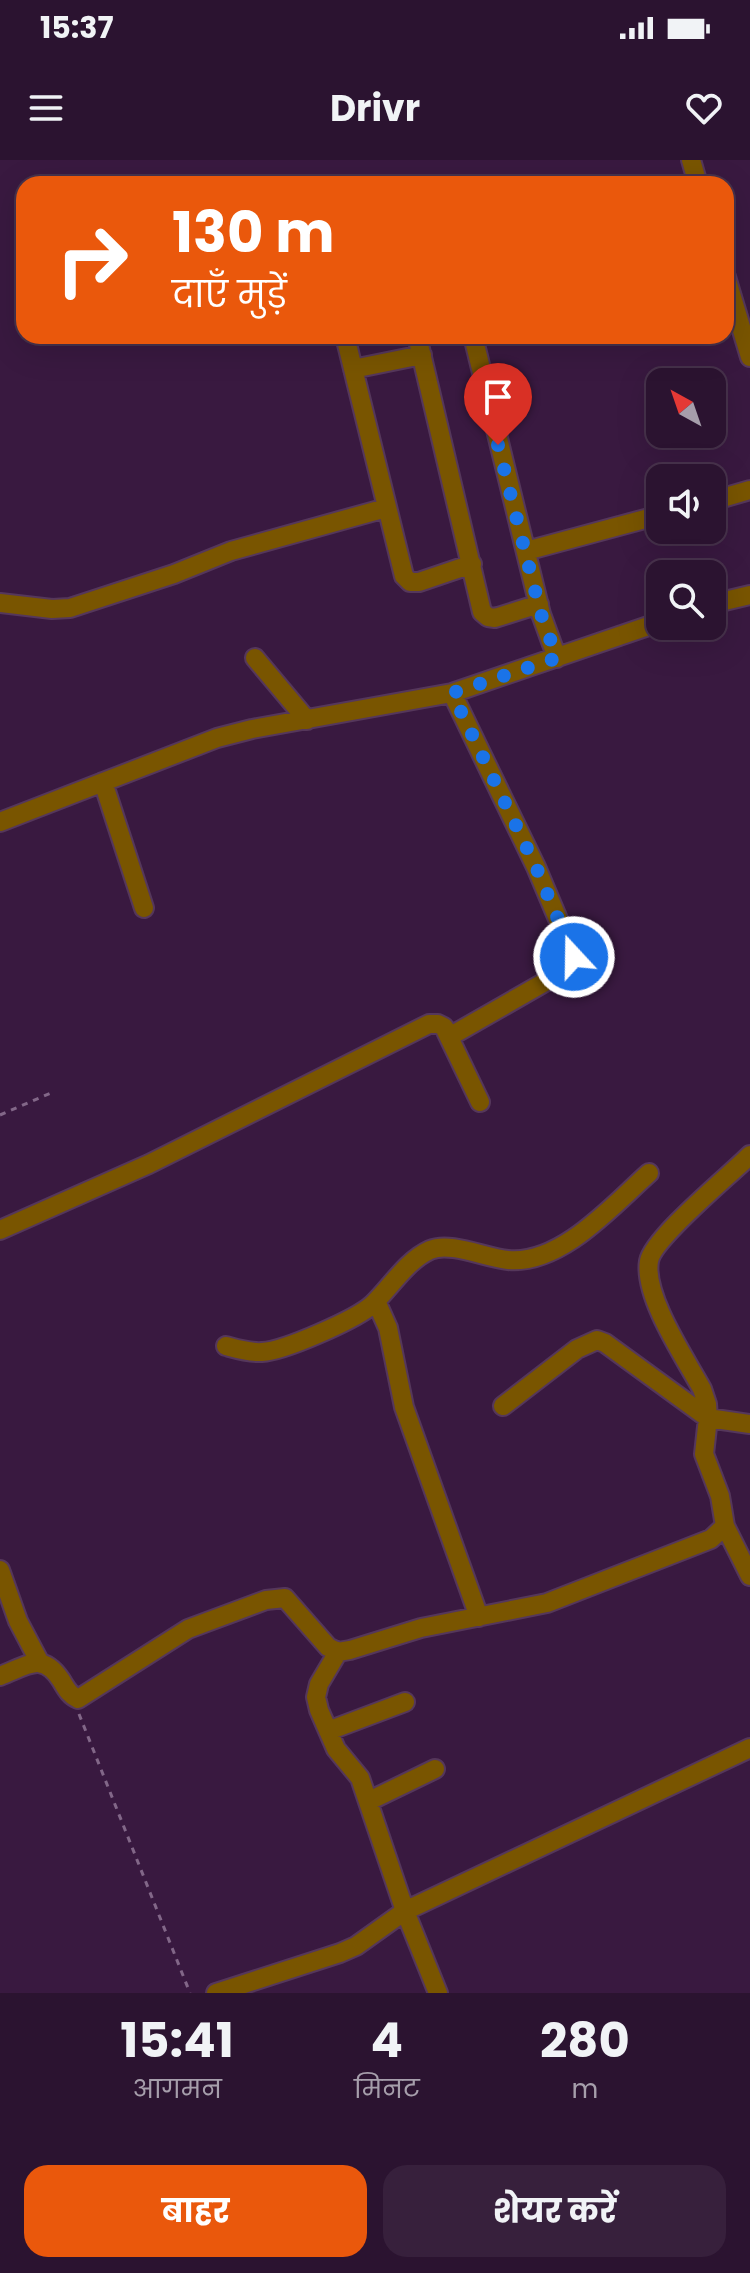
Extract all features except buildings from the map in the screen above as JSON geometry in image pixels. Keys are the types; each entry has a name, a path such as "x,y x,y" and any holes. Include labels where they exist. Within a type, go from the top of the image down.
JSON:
{"street":[{"path":"734,304 750,357"},
{"path":"347,344 404,576 410,582 419,582 472,564"},
{"path":"419,344 479,604 488,617 495,618 539,604"},
{"path":"475,344 539,604 557,658"},
{"path":"353,369 422,355"},
{"path":"726,497 750,490"},
{"path":"0,603 70,608 161,579 231,551 386,508"},
{"path":"526,551 646,519"},
{"path":"726,601 750,595"},
{"path":"0,822 217,738 452,693 646,627"},
{"path":"255,658 307,720"},
{"path":"449,1037 559,974 571,966 574,957 536,867 452,693"},
{"path":"103,782 144,908"},
{"path":"0,1230 149,1164 419,1029 438,1024 444,1027 480,1102"},
{"path":"750,1155 653,1250 649,1262 649,1276 657,1306 707,1404 704,1454 720,1496 725,1526 750,1576"},
{"path":"226,1346 252,1352 277,1349 356,1317 422,1255 434,1248 446,1247 507,1260 522,1260 564,1245 649,1173"},
{"path":"376,1301 388,1328 404,1407 479,1617"},
{"path":"503,1406 577,1349 597,1340 708,1418 750,1424"},
{"path":"0,1570 18,1621 39,1661 52,1666 72,1696 78,1699 188,1629 266,1600 285,1598 328,1647 338,1652 421,1628 523,1609 574,1594 711,1539 725,1526"},
{"path":"338,1652 317,1691 319,1710 336,1749 360,1778 405,1911 438,1993"},
{"path":"0,1676 39,1661"},
{"path":"328,1731 405,1702"},
{"path":"216,1993 356,1946 405,1911 750,1748"},
{"path":"369,1801 435,1769"}],"path":[{"path":"0,1115 53,1092"},
{"path":"72,1696 190,1993"}],"route":[{"path":"498,445 541,614 557,658 452,693 536,867 574,957"}]}
